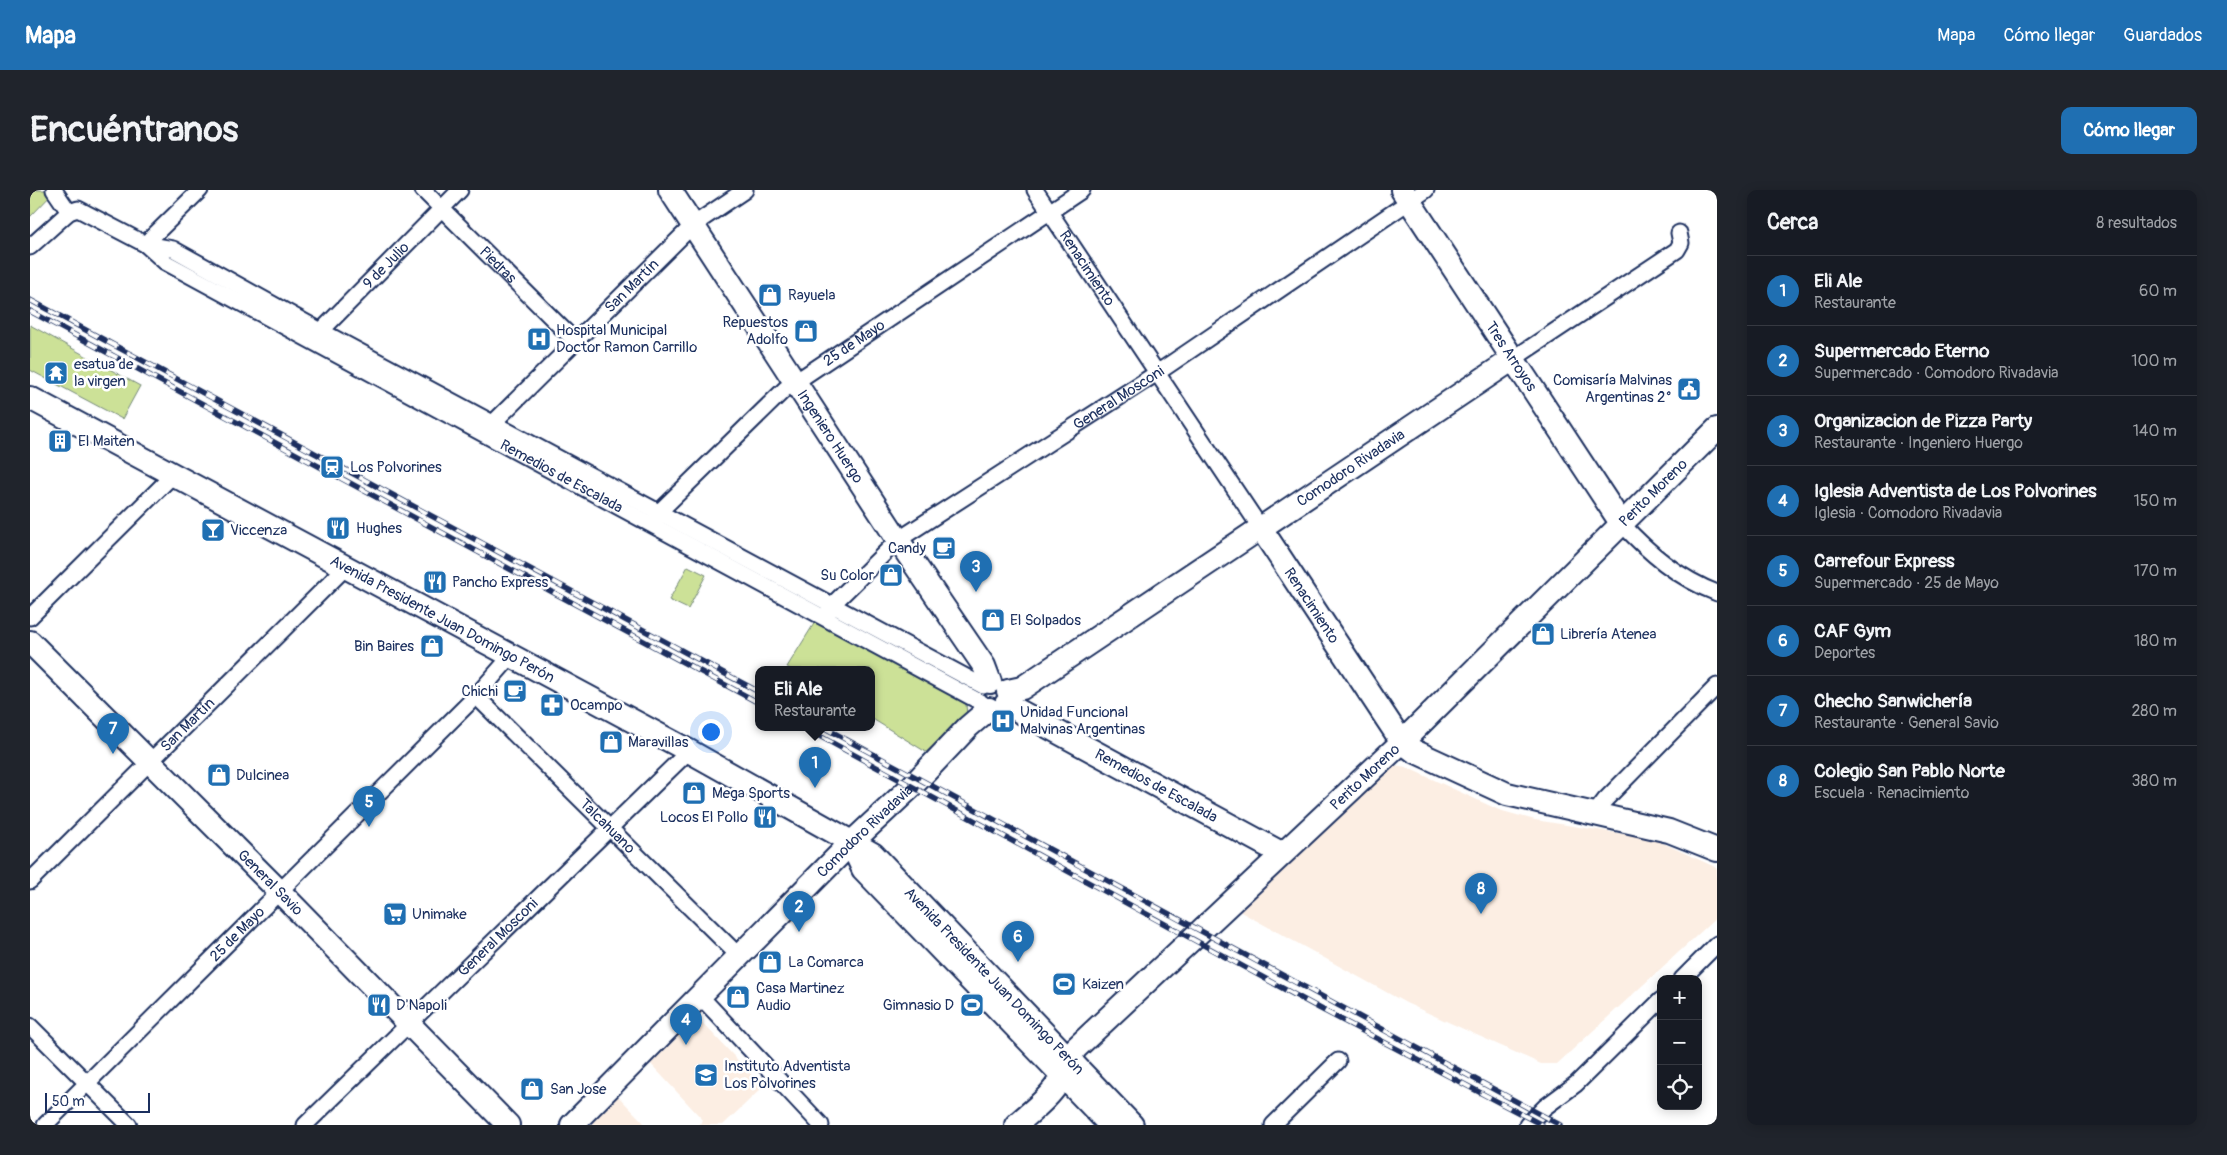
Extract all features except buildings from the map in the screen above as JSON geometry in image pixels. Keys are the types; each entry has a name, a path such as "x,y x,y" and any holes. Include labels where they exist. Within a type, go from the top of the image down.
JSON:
{"street":[{"path":"30,247 69,212 54,190"},
{"path":"145,244 200,190"},
{"name":"Piedras","path":"423,190 574,340"},
{"name":"9 de Julio","path":"317,336 460,190"},
{"name":"Ingeniero Huergo","path":"670,190 796,380 898,540 984,666 993,696"},
{"name":"San Martín","path":"490,429 574,340 693,225 745,190"},
{"name":"Renacimiento","path":"1035,190 1402,742 1414,751 1499,792 1669,831 1717,850"},
{"name":"25 de Mayo","path":"653,526 659,512 785,388 1082,190"},
{"name":"Tres Arroyos","path":"1412,194 1513,359 1621,523 1660,561 1682,576 1717,593"},
{"name":"General Mosconi","path":"828,613 898,540 1157,373 1412,194"},
{"name":"Remedios de Escalada","path":"69,212 78,210 90,214 145,244 173,249 317,336 490,429 659,512 828,613"},
{"name":"Comodoro Rivadavia","path":"572,1125 852,843 912,786 968,727 993,696 1022,688 1260,526 1677,250 1681,243 1679,233"},
{"name":"Avenida Presidente Juan Domingo Perón","path":"30,398 512,655 689,751 852,843 863,869 1065,1068 1132,1125"},
{"name":"Perito Moreno","path":"1016,1125 1054,1089 1065,1068 1281,853 1402,742 1717,428"},
{"name":"Remedios de Escalada","path":"490,429 653,526 993,696 1281,853"},
{"path":"30,617 174,474"},
{"name":"San Martín","path":"30,882 149,761 346,567"},
{"name":"General Savio","path":"30,642 280,892 508,1125"},
{"name":"25 de Mayo","path":"45,1125 476,696 512,655"},
{"path":"1595,814 1604,800 1717,686"},
{"name":"Talcahuano","path":"476,696 740,957"},
{"name":"General Mosconi","path":"306,1125 689,751"},
{"path":"1686,975 1717,944"},
{"path":"700,996 821,1125"},
{"path":"1527,1125 1535,1115 1571,1089 1657,1004"},
{"path":"30,1026 129,1125"},
{"path":"1273,1125 1338,1061"},
{"name":"Avenida Presidente Juan Domingo Perón","path":"1065,1068 1110,1125"}],"shaded area":[{"path":"1395,765 1406,767 1499,810 1535,820 1658,841 1713,866 1717,869 1717,917 1557,1064 1541,1064 1406,1003 1239,911"},
{"name":"Instituto Adventista Los Polvorines","path":"698,1018 763,1087 723,1125 699,1125 703,1120 650,1063"},
{"path":"615,1093 646,1125 581,1125"}],"green space":[{"path":"30,190 56,190 30,217"},
{"path":"30,325 140,386 122,419 30,370"},
{"path":"688,566 706,575 688,609 669,600"},
{"path":"815,622 966,704 967,715 926,752 875,720 875,666 788,666"}],"railway":[{"path":"30,300 755,690"},
{"path":"30,311 755,701"},
{"path":"810,731 1319,1008 1542,1125"},
{"path":"830,731 1560,1125"}],"place":[{"name":"Rayuela","path":"770,295"},
{"name":"Repuestos Adolfo","path":"806,331"},
{"name":"Hospital Municipal Doctor Ramon Carrillo","path":"539,339"},
{"name":"esatua de la virgen","path":"56,373"},
{"name":"Comisaría Malvinas Argentinas 2°","path":"1689,389"},
{"name":"El Maiten","path":"60,441"},
{"name":"Los Polvorines","path":"332,467"},
{"name":"Hughes","path":"338,528"},
{"name":"Viccenza","path":"213,530"},
{"name":"Candy","path":"944,548"},
{"name":"Su Color","path":"891,575"},
{"name":"Pancho Express","path":"435,582"},
{"name":"Organizacion de Pizza Party","path":"976,592"},
{"name":"El Solpados","path":"993,620"},
{"name":"Librería Atenea","path":"1543,634"},
{"name":"Bin Baires","path":"432,646"},
{"name":"Chichi","path":"515,691"},
{"name":"Ocampo","path":"552,705"},
{"name":"Unidad Funcional Malvinas Argentinas","path":"1003,721"},
{"name":"Maravillas","path":"611,742"},
{"name":"Checho Sanwichería","path":"113,754"},
{"name":"Dulcinea","path":"219,775"},
{"name":"Eli Ale","path":"815,788"},
{"name":"Mega Sports","path":"694,793"},
{"name":"Locos El Pollo","path":"765,817"},
{"name":"Carrefour Express","path":"369,827"},
{"name":"Unimake","path":"395,914"},
{"name":"Colegio San Pablo Norte","path":"1481,914"},
{"name":"Supermercado Eterno","path":"799,932"},
{"name":"La Comarca","path":"770,962"},
{"name":"CAF Gym","path":"1018,962"},
{"name":"Kaizen","path":"1064,984"},
{"name":"Casa Martinez Audio","path":"738,997"},
{"name":"D'Napoli","path":"379,1005"},
{"name":"Gimnasio D","path":"972,1005"},
{"name":"Iglesia Adventista de Los Polvorines","path":"686,1045"},
{"name":"Instituto Adventista Los Polvorines","path":"706,1075"},
{"name":"San Jose","path":"532,1089"}]}
